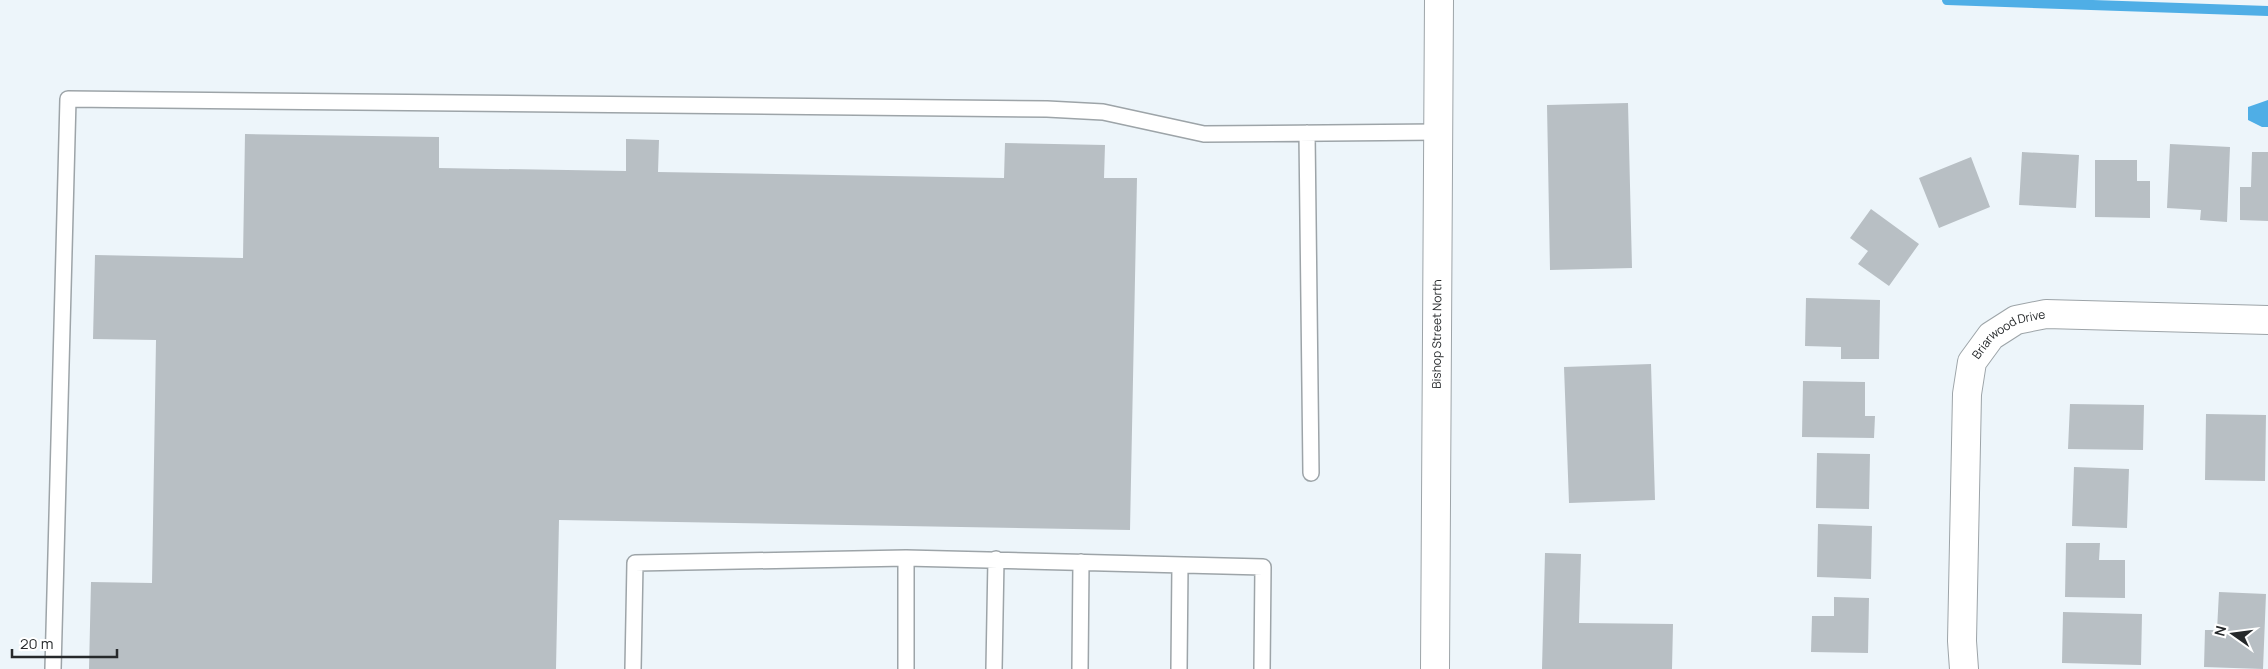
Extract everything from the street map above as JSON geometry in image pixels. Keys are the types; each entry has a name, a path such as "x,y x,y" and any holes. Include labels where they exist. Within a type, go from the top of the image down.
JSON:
{"main road":[{"name":"Bishop Street North","path":"1435,669 1439,132 1438,0"},
{"name":"Briarwood Drive","path":"1964,669 1962,641 1967,394 1972,362 1991,336 2016,320 2046,314 2268,320"}],"lane":[{"path":"52,669 68,99 1047,109 1103,112 1204,134 1439,132"},
{"path":"1307,133 1311,473"},
{"path":"906,558 906,669"},
{"path":"632,669 635,563 906,558 1263,567 1262,669"},
{"path":"994,669 996,559"},
{"path":"1080,669 1081,562"},
{"path":"1179,669 1180,565"}],"water":[{"path":"2268,100 2268,127 2262,127 2248,120 2248,107"}],"building":[{"path":"1628,103 1632,268 1550,270 1547,105"},
{"path":"245,134 439,137 439,168 626,171 626,139 659,140 658,172 1004,178 1005,143 1105,145 1104,178 1137,178 1130,530 559,520 556,669 89,669 91,582 152,583 156,340 93,339 95,255 243,258"},
{"path":"2170,144 2230,147 2227,222 2200,220 2201,210 2167,208"},
{"path":"2022,152 2079,155 2076,208 2019,205"},
{"path":"2252,152 2268,152 2268,221 2240,220 2240,187 2251,187"},
{"path":"1971,157 1990,207 1939,228 1919,178"},
{"path":"2095,160 2137,160 2137,181 2150,181 2150,218 2095,217"},
{"path":"1871,209 1919,244 1889,286 1858,264 1868,251 1850,238"},
{"path":"1806,298 1880,300 1879,359 1841,359 1841,347 1805,346"},
{"path":"1651,364 1655,500 1569,503 1564,367"},
{"path":"1803,381 1865,382 1865,416 1875,416 1874,438 1802,437"},
{"path":"2070,404 2144,405 2143,450 2068,449"},
{"path":"2206,414 2266,415 2265,481 2205,480"},
{"path":"1817,453 1870,454 1869,509 1816,508"},
{"path":"2074,467 2129,469 2127,528 2072,526"},
{"path":"1818,524 1872,526 1871,579 1817,577"},
{"path":"2066,543 2100,543 2099,560 2125,560 2125,598 2065,597"},
{"path":"1545,553 1581,554 1579,623 1673,624 1672,669 1542,669"},
{"path":"2219,592 2266,594 2263,669 2204,667 2205,630 2217,630"},
{"path":"1834,597 1869,598 1868,653 1811,652 1812,616 1834,616"},
{"path":"2063,612 2142,614 2141,665 2062,663"}],"waterway":[{"path":"1947,0 2268,11"}]}
